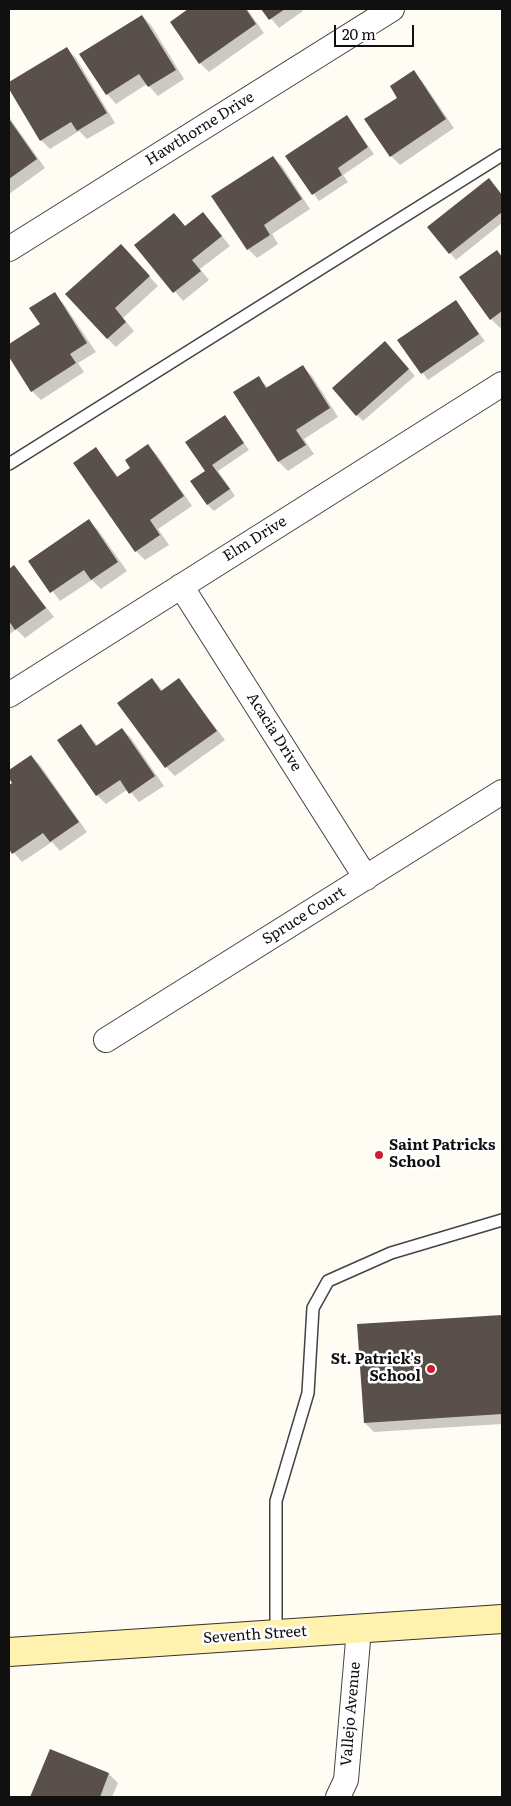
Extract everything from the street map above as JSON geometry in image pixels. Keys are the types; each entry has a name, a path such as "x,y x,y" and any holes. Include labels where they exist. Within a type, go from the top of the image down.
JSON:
{"street":[{"name":"Hawthorne Drive","path":"9,249 392,9"},
{"name":"Elm Drive","path":"9,695 502,384"},
{"name":"Acacia Drive","path":"181,586 366,878"},
{"name":"Spruce Court","path":"106,1040 502,792"},
{"name":"Seventh Street","path":"9,1652 502,1619"},
{"name":"Vallejo Avenue","path":"338,1797 346,1780 359,1629"}],"lane":[{"path":"9,464 502,155"},
{"path":"276,1634 276,1500 308,1393 313,1308 328,1281 391,1253 502,1220"}],"building":[{"path":"188,9 246,9 256,24 199,64 170,22"},
{"path":"261,9 285,9 269,20"},
{"path":"142,15 176,70 148,87 139,74 106,95 79,54"},
{"path":"67,47 107,113 77,131 71,122 40,141 9,89 9,82"},
{"path":"414,70 446,119 390,157 364,119 397,98 390,86"},
{"path":"347,115 368,147 338,168 342,175 312,195 285,156"},
{"path":"9,119 37,159 9,179"},
{"path":"273,156 302,199 264,225 270,235 247,250 211,196"},
{"path":"489,178 502,195 502,212 449,254 427,227"},
{"path":"203,212 222,236 192,260 201,271 173,293 134,245 174,213 185,226"},
{"path":"121,244 150,276 115,308 126,322 107,339 65,294"},
{"path":"497,250 502,257 502,311 490,320 459,277"},
{"path":"55,292 87,343 70,354 76,363 31,392 9,357 9,344 40,324 29,308"},
{"path":"456,300 479,334 421,374 397,340"},
{"path":"385,341 409,369 356,416 332,388"},
{"path":"303,365 330,408 296,430 306,445 278,462 233,392 259,376 266,388"},
{"path":"225,415 244,443 212,465 230,489 207,505 190,481 205,471 185,442"},
{"path":"148,444 184,496 150,520 160,535 135,552 73,463 96,447 117,477 130,468 125,460"},
{"path":"89,519 118,562 91,580 84,570 50,593 28,561"},
{"path":"14,565 46,608 15,630 9,621 9,569"},
{"path":"152,678 161,691 179,678 217,731 165,768 117,703"},
{"path":"81,724 96,746 122,728 155,776 129,794 120,780 96,796 57,740"},
{"path":"31,755 79,822 50,842 43,833 12,854 9,849 9,785 12,783 9,778 9,770"},
{"name":"St. Patrick's School","path":"502,1315 502,1414 364,1423 357,1324"},
{"path":"50,1749 109,1773 100,1797 30,1797"}],"place":[{"name":"Saint Patricks School","path":"379,1155"},
{"name":"St. Patrick's School","path":"431,1369"}]}
